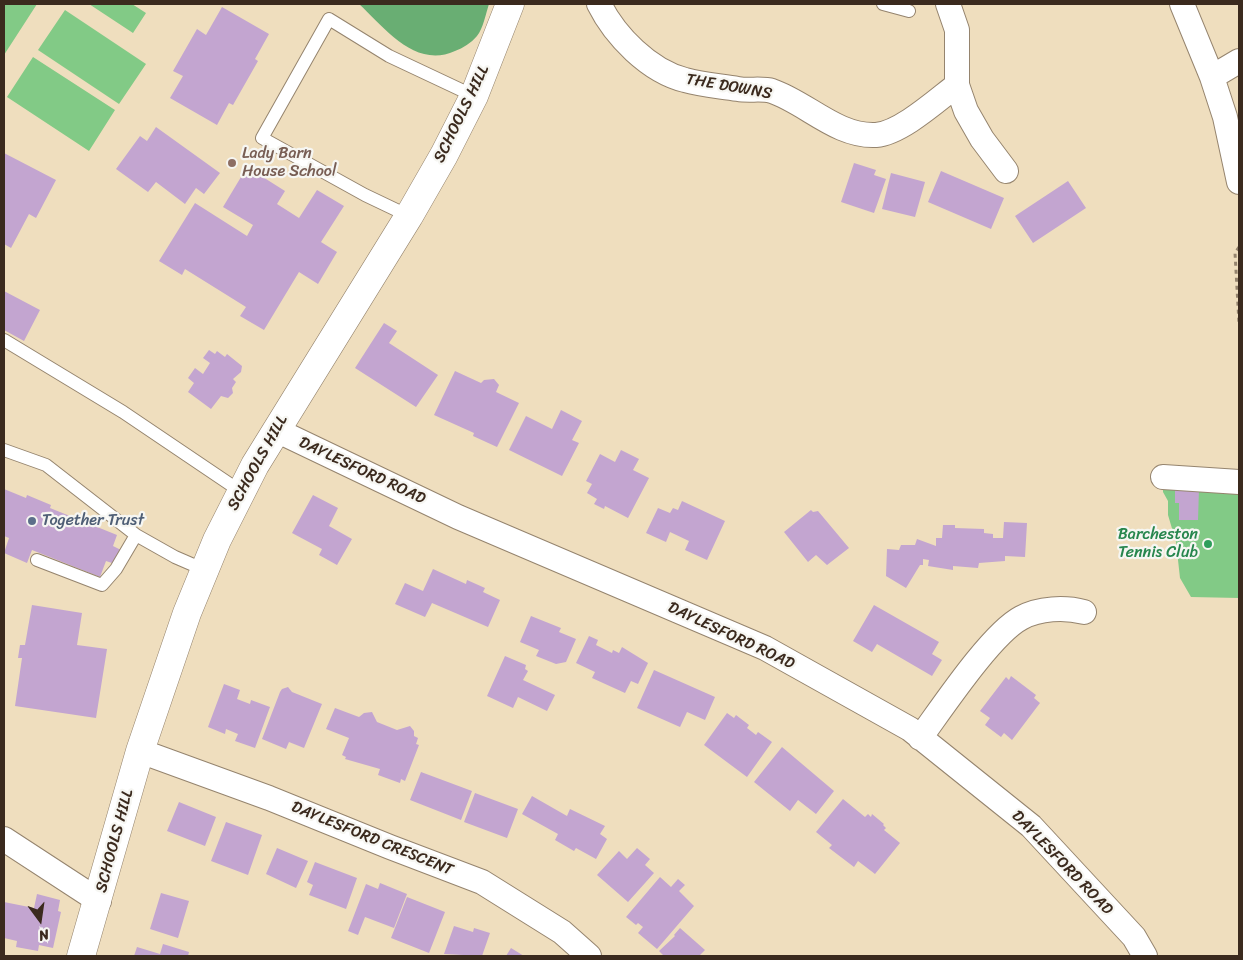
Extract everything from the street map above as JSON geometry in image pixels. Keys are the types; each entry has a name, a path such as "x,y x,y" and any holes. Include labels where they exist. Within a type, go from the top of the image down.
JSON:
{"street":[{"name":"SCHOOLS HILL","path":"81,956 99,901 140,752 187,613 240,491 409,216 474,96 510,4"},
{"name":"THE DOWNS","path":"599,4 606,18 628,44 656,68 684,80 741,90 771,91 839,127 861,135 879,135 894,130 957,85"},
{"path":"948,4 957,30 957,85 966,110 982,139 1006,171"},
{"path":"1182,4 1212,77 1224,117 1239,182"},
{"path":"1212,77 1239,61"},
{"name":"DAYLESFORD ROAD","path":"276,430 458,517 764,648 910,729 1031,826 1134,937 1145,956"},
{"path":"1163,477 1239,482"},
{"path":"920,738 982,656 1002,634 1021,618 1068,608 1084,612"},
{"name":"DAYLESFORD CRESCENT","path":"140,752 269,798 390,848 482,882 562,932 589,956"},
{"path":"4,840 99,901"}],"lane":[{"path":"883,4 909,11"},
{"path":"409,216 365,195 262,138 329,19 388,56 434,78 459,87 474,96"},
{"path":"4,340 123,412 240,491"},
{"path":"4,450 46,464 136,535 175,557 205,570"},
{"path":"37,560 102,585 116,569 136,535"}],"path":[{"path":"1239,247 1235,253 1239,323"}],"green space":[{"path":"4,4 37,4 4,55"},
{"path":"89,4 132,4 146,13 133,33"},
{"path":"359,4 489,4 481,29 475,39 455,51 440,55 427,55 414,50 390,34"},
{"path":"65,10 146,64 119,104 38,50"},
{"path":"33,57 115,110 89,151 7,97"},
{"name":"Barcheston Tennis Club","path":"1163,487 1239,491 1239,598 1191,597 1180,578 1176,542 1168,515 1168,501 1163,492"}],"building":[{"path":"222,7 269,34 255,59 258,61 233,105 229,103 217,125 170,98 183,76 173,71 197,29 206,35"},
{"path":"156,127 220,173 204,194 196,188 185,204 156,182 148,192 116,169 140,136 147,141"},
{"path":"4,153 56,180 36,218 29,214 11,248 4,244"},
{"path":"854,163 876,170 874,175 886,179 874,213 841,202"},
{"path":"247,167 285,191 277,204 299,218 317,190 344,206 321,242 337,252 318,284 299,272 264,330 240,316 246,307 185,269 182,275 159,261 195,203 247,236 253,225 223,207"},
{"path":"941,171 1004,198 991,229 928,202"},
{"path":"891,173 925,182 915,217 882,209"},
{"path":"1068,181 1086,208 1033,243 1015,216"},
{"path":"4,291 40,310 24,341 4,330"},
{"path":"384,323 397,331 389,343 438,375 416,407 355,368"},
{"path":"209,350 215,354 217,351 225,357 227,354 242,366 241,372 233,379 236,382 232,388 233,393 228,398 221,396 211,409 188,392 194,383 188,378 195,368 203,374 210,363 203,358"},
{"path":"455,371 481,383 484,380 494,379 499,385 496,392 519,403 497,447 473,436 474,433 434,415"},
{"path":"561,410 582,421 572,440 579,443 562,476 509,450 526,416 552,429"},
{"path":"621,450 639,459 633,470 649,478 628,518 605,506 604,509 594,504 597,499 587,493 592,484 586,481 600,454 615,462"},
{"path":"1175,488 1199,489 1198,520 1179,520 1179,503 1175,503"},
{"path":"4,489 26,498 27,495 51,505 50,508 117,535 113,546 121,550 115,564 106,561 100,577 32,550 27,563 4,553 9,538 4,536"},
{"path":"313,495 338,508 329,526 352,539 337,565 319,555 322,549 292,533"},
{"path":"682,501 725,521 707,560 685,550 689,541 670,532 666,542 646,533 658,508 670,513 673,508 678,510"},
{"path":"811,510 813,512 818,511 849,548 827,565 816,555 808,562 784,532"},
{"path":"1004,522 1027,523 1025,557 1005,556 1005,561 979,563 978,568 953,566 953,570 928,566 929,560 923,559 923,565 920,565 906,588 886,576 887,549 899,550 901,545 915,545 917,539 936,546 936,538 942,538 943,525 955,525 955,528 984,529 984,533 993,534 993,538 1003,538"},
{"path":"433,569 466,584 467,580 485,588 483,592 500,600 488,627 432,603 425,617 395,604 405,583 423,591"},
{"path":"32,605 82,613 77,645 107,649 96,718 15,706 22,658 18,658 20,645 25,645"},
{"path":"874,605 939,642 932,654 942,660 932,676 877,644 872,652 853,641"},
{"path":"531,616 561,628 559,632 576,639 566,662 556,664 536,656 539,650 520,642"},
{"path":"589,636 598,640 596,645 612,653 613,650 619,653 622,647 648,663 638,684 631,681 625,693 592,678 595,672 576,663"},
{"path":"505,656 526,665 525,669 528,671 523,680 555,695 547,711 518,697 513,708 487,696"},
{"path":"654,670 715,697 705,720 687,712 680,727 637,708"},
{"path":"1011,676 1036,695 1034,698 1040,703 1012,740 1004,733 1001,737 985,725 990,718 980,711 1006,677 1009,680"},
{"path":"224,684 240,690 237,699 250,704 251,700 270,707 255,748 235,741 238,734 226,729 225,734 208,727"},
{"path":"288,687 292,692 322,704 304,748 289,742 286,749 262,739 280,692"},
{"path":"335,708 359,717 364,713 372,712 377,722 397,730 410,726 414,731 414,736 418,738 416,744 419,745 405,781 401,779 400,783 378,775 380,769 345,759 346,757 342,755 349,738 326,729"},
{"path":"727,713 734,718 736,715 749,725 747,728 756,735 758,732 772,742 747,777 704,745"},
{"path":"782,747 834,791 816,814 798,800 790,811 754,782"},
{"path":"421,772 472,791 461,820 410,800"},
{"path":"475,793 518,809 507,838 464,822"},
{"path":"532,796 567,816 570,809 605,826 600,834 607,839 596,859 576,848 574,851 555,840 558,834 522,814"},
{"path":"843,799 865,817 868,814 871,817 872,814 884,824 886,828 884,830 900,843 875,874 858,861 854,867 829,848 832,845 816,832"},
{"path":"179,802 216,817 205,846 167,831"},
{"path":"226,822 262,835 248,875 211,861"},
{"path":"277,848 308,861 296,888 266,874"},
{"path":"637,848 650,859 645,865 654,873 628,902 597,875 619,851 627,859"},
{"path":"315,862 357,878 346,909 309,895 313,885 307,882"},
{"path":"660,877 671,887 678,879 685,885 679,891 694,906 657,949 638,933 643,927 638,923 636,925 626,917"},
{"path":"380,883 407,894 394,928 365,917 358,935 348,931 366,884 378,889"},
{"path":"161,893 189,901 178,938 150,929"},
{"path":"37,894 60,900 58,911 61,912 53,948 39,945 38,951 16,947 17,941 4,938 4,902 34,908"},
{"path":"407,897 445,912 429,953 391,938"},
{"path":"454,926 473,932 474,928 490,933 482,956 444,954"},
{"path":"680,928 705,950 699,956 664,956 659,951 675,936"},
{"path":"163,944 189,952 188,956 134,956 137,947 160,954"},
{"path":"511,948 524,956 506,956"}],"place":[{"name":"Lady Barn House School","path":"232,163"},
{"name":"Together Trust","path":"32,521"},
{"name":"Barcheston Tennis Club","path":"1208,544"}]}
